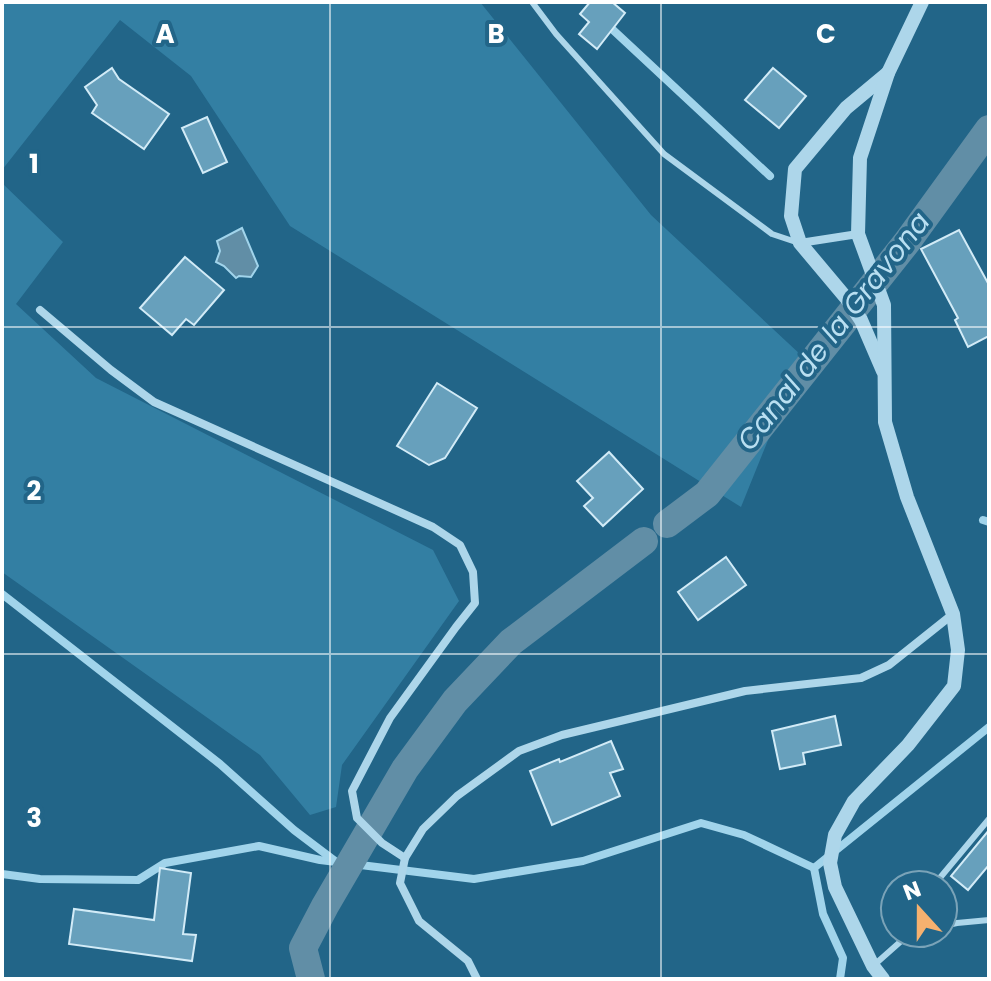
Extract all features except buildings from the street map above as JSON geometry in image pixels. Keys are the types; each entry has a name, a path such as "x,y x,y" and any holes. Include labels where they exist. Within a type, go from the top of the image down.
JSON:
{"street":[{"path":"883,979 873,966 835,887 830,863 835,835 854,801 908,745 954,686 958,650 953,614 907,497 885,422 884,305 858,234 860,158 888,73 922,2"},
{"path":"886,379 861,320 800,243 791,216 795,169 846,108 888,73"},
{"path":"800,243 858,234"},
{"path":"40,310 154,402 433,527 460,545 473,572 475,603 390,718 352,791 357,818 382,843 405,858"},
{"path":"477,979 468,961 419,921 400,883 405,858 423,829 457,796 519,751 562,735 745,691 861,678 889,665 953,614"}],"lane":[{"path":"532,2 556,34 664,154 772,234 800,243"},
{"path":"947,869 989,819"},
{"path":"959,924 989,920"},
{"path":"873,966 893,949"}],"shaded area":[{"path":"2,2 480,2 651,215 802,356 741,507 290,226 191,76 120,20 2,170"},
{"path":"2,183 63,242 16,304 96,378 433,550 459,601 342,765 336,807 310,815 260,755 2,572"},
{"path":"242,228 258,266 251,277 236,278 216,262 220,251 217,241"}],"waterway":[{"path":"612,29 770,176"},
{"name":"Canal de la Gravona","path":"667,524 707,494 907,242 989,129"},
{"path":"983,520 989,522"},
{"name":"Canal de la Gravona","path":"311,979 303,948 405,769 455,701 511,642 644,541"},
{"path":"2,594 220,764 294,830 335,861"},
{"path":"840,979 843,958 823,914 814,868 989,727"},
{"path":"2,874 40,879 138,880 165,863 259,846 320,860 474,879 583,861 701,823 744,835 814,868"}]}
